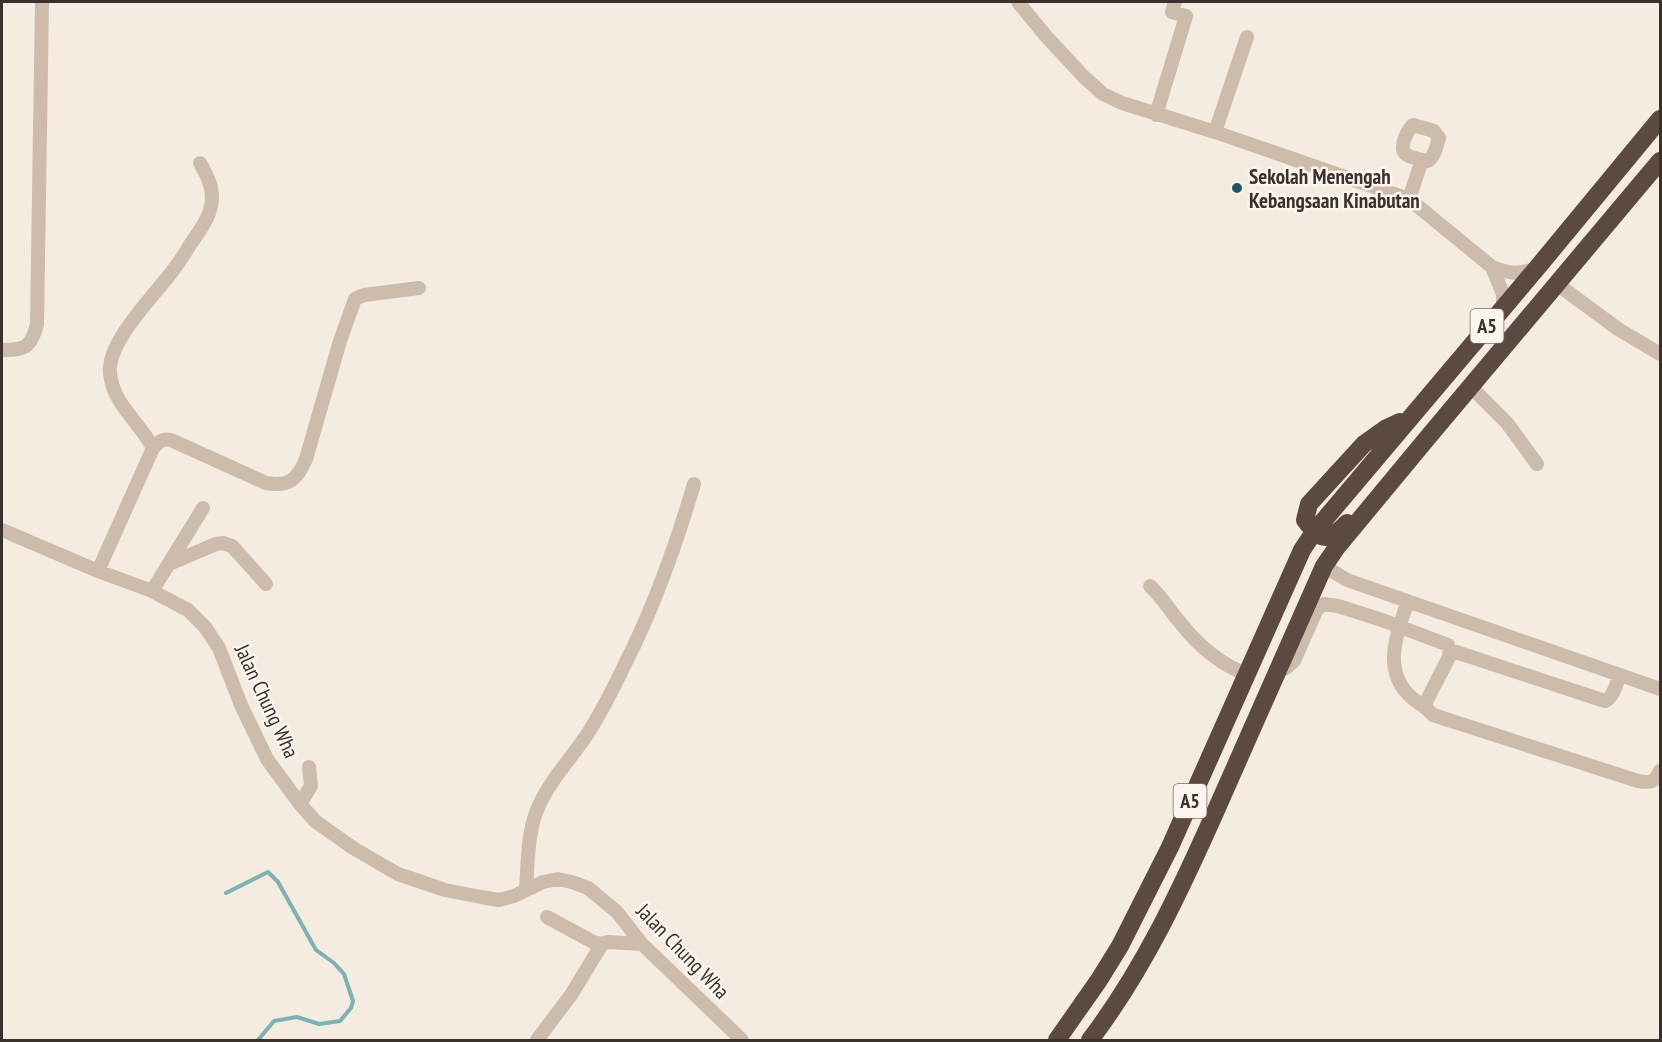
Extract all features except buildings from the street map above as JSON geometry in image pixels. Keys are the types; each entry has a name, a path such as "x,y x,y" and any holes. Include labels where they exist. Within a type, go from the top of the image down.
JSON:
{"highway":[{"name":"A5","path":"1057,1041 1120,946 1170,847 1302,550 1314,532 1538,268 1660,119"},
{"name":"A5","path":"1090,1041 1143,962 1195,856 1324,566 1337,547 1429,436 1660,161"},
{"path":"1314,532 1329,537 1339,531 1413,442 1421,437 1429,436"},
{"path":"1302,550 1324,566"}],"street":[{"path":"2,350 21,349 29,345 34,337 37,324 42,2"},
{"path":"1018,2 1084,77 1103,94 1122,104 1215,132 1409,199 1492,267 1507,272 1521,273 1538,268"},
{"path":"1156,115 1186,16 1172,12 1176,2"},
{"path":"1215,132 1246,37"},
{"path":"1409,199 1422,160"},
{"path":"153,448 148,438 123,408 114,389 110,372 116,345 138,313 174,269 210,213 212,197 210,183 200,163"},
{"path":"1492,267 1503,294 1503,307"},
{"path":"1557,284 1618,329 1660,354"},
{"path":"98,571 153,448 159,441 171,440 266,483 280,485 291,482 300,472 306,459 340,341 356,298 419,288"},
{"path":"1471,387 1507,423 1537,464"},
{"path":"526,890 529,839 537,810 552,781 589,731 627,660 674,552 694,484"},
{"path":"152,591 203,508"},
{"name":"Jalan Chung Wha","path":"2,530 98,571 152,591 188,610 206,627 219,648 241,705 267,759 315,821 352,848 399,874 445,890 499,900 543,882 558,879 588,888 617,912 642,944 742,1041"},
{"path":"169,564 223,543 232,546 266,584"},
{"path":"1324,566 1347,580 1660,689"},
{"path":"1150,586 1160,595 1183,626 1212,655 1232,669 1246,674"},
{"path":"1408,601 1393,653 1396,674 1409,695 1433,714 1638,781 1650,783 1657,778 1660,771"},
{"path":"1276,671 1286,668 1294,661 1317,609 1324,604 1338,606 1448,645 1450,655 1426,702 1426,708"},
{"path":"1450,650 1605,701 1612,695 1620,675"},
{"path":"300,804 311,786 309,767"},
{"path":"547,916 593,942 642,944"},
{"path":"537,1041 571,995 602,944"}],"waterway":[{"path":"226,893 268,872 278,882 316,950 334,963 344,974 353,1001 351,1008 340,1021 319,1024 297,1017 274,1021 258,1040"}],"place":[{"name":"Sekolah Menengah Kebangsaan Kinabutan","path":"1237,188"}]}
